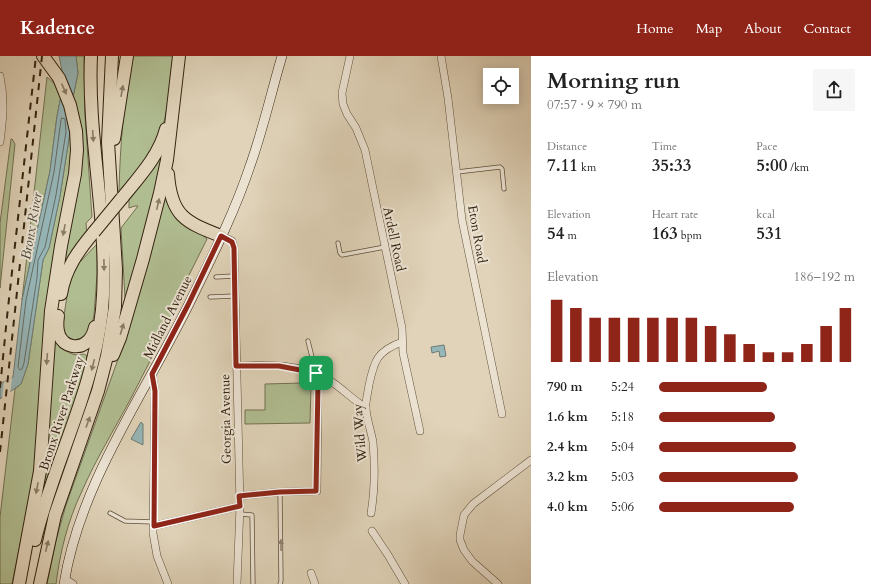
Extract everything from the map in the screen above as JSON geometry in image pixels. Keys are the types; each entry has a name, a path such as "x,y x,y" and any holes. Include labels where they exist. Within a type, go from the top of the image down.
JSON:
{"highway":[{"path":"19,584 40,471 47,356 52,304 61,246 75,174 77,141 75,122 70,105 59,78 43,56"},
{"name":"Bronx River Parkway","path":"25,584 36,534 45,504 80,409 91,373 103,299 103,249 92,122 91,56"},
{"name":"Bronx River Parkway","path":"40,584 55,514 98,391 110,344 116,283 109,171 108,128 112,56"},
{"path":"109,171 128,56"},
{"path":"103,299 90,340 77,347 66,344 60,337 57,329 62,286 71,262 147,168 159,148 168,121 179,56"},
{"path":"98,391 120,338 158,203 167,160 176,77"},
{"path":"167,160 170,192 178,211 191,223 221,236"}],"street":[{"name":"Midland Avenue","path":"64,581 70,549 93,486 188,305 221,236 250,167 282,56"},
{"name":"Ardell Road","path":"350,56 342,93 343,104 347,114 356,128 365,150 402,328 402,342 420,431"},
{"name":"Eton Road","path":"440,56 448,98 462,220 502,414"},
{"path":"0,76 4,93 0,142"},
{"name":"Georgia Avenue","path":"221,236 229,239 234,244 240,506 237,584"},
{"name":"Wild Way","path":"371,512 374,496 373,442 366,408 373,366 378,356 392,346 402,342"},
{"path":"236,366 279,366 316,373 329,380 366,408"},
{"path":"239,496 280,492 316,491 318,384 316,373"},
{"path":"152,374 155,391 153,524 157,556 168,584"},
{"path":"498,584 472,561 464,550 460,540 460,535 464,515 473,504 531,460"},
{"path":"153,524 240,506"},
{"path":"372,531 405,584"},
{"path":"311,573 315,584"},
{"path":"64,581 73,584"}],"lane":[{"path":"457,172 500,167 502,169 504,189"},
{"path":"338,243 340,253 342,255 385,247"},
{"path":"216,277 234,276"},
{"path":"210,297 235,296"},
{"path":"308,341 316,373"},
{"path":"280,492 280,584"},
{"path":"110,513 125,521 153,524"},
{"path":"240,514 252,515 252,584"}],"green space":[{"path":"76,56 84,56 85,115 92,217 86,223 87,236 62,275 82,161 82,142 73,97 78,73"},
{"path":"132,56 174,56 165,118 158,141 154,150 143,166 121,191 119,191 123,124"},
{"path":"47,77 56,85 61,96 50,171 22,300"},
{"path":"70,132 73,150 36,466 12,584 0,584 0,517 15,389 21,384 28,364 43,260 49,248 60,196"},
{"path":"11,139 15,144 0,288 0,223"},
{"path":"165,150 128,298 125,298 121,228 138,206 129,208 129,200 153,169"},
{"path":"165,187 181,221 207,239 185,283 188,285 183,297 93,468 77,502 65,536 56,584 47,584 56,540 66,505 127,334"},
{"path":"97,244 97,275 94,315 91,331 77,342 68,339 62,328 68,290 71,278 79,263"},
{"path":"54,335 63,348 69,353 77,355 85,354 87,357 80,387 35,517 49,426"},
{"path":"303,383 306,387 311,386 310,423 245,424 245,410 265,410 265,384"}],"water":[{"path":"59,56 76,56 78,73 69,117 70,132 60,196 49,248 43,260 28,364 21,384 0,399 0,384 13,377 22,300 50,171 63,75"},
{"path":"444,345 446,356 440,357 439,351 432,353 431,347"},
{"path":"141,422 143,424 143,445 131,439"}],"pier":[{"path":"12,377 10,395 2,400 4,382"}],"railway":[{"path":"0,388 36,56"},
{"path":"0,452 42,56"}],"route":[{"path":"221,236 229,239 234,244 236,366 279,366 316,373 318,384 316,491 280,492 239,496 240,506 154,526 155,391 152,374 188,305 221,236"}],"water label":[{"name":"Bronx River","path":"31,226"}]}
